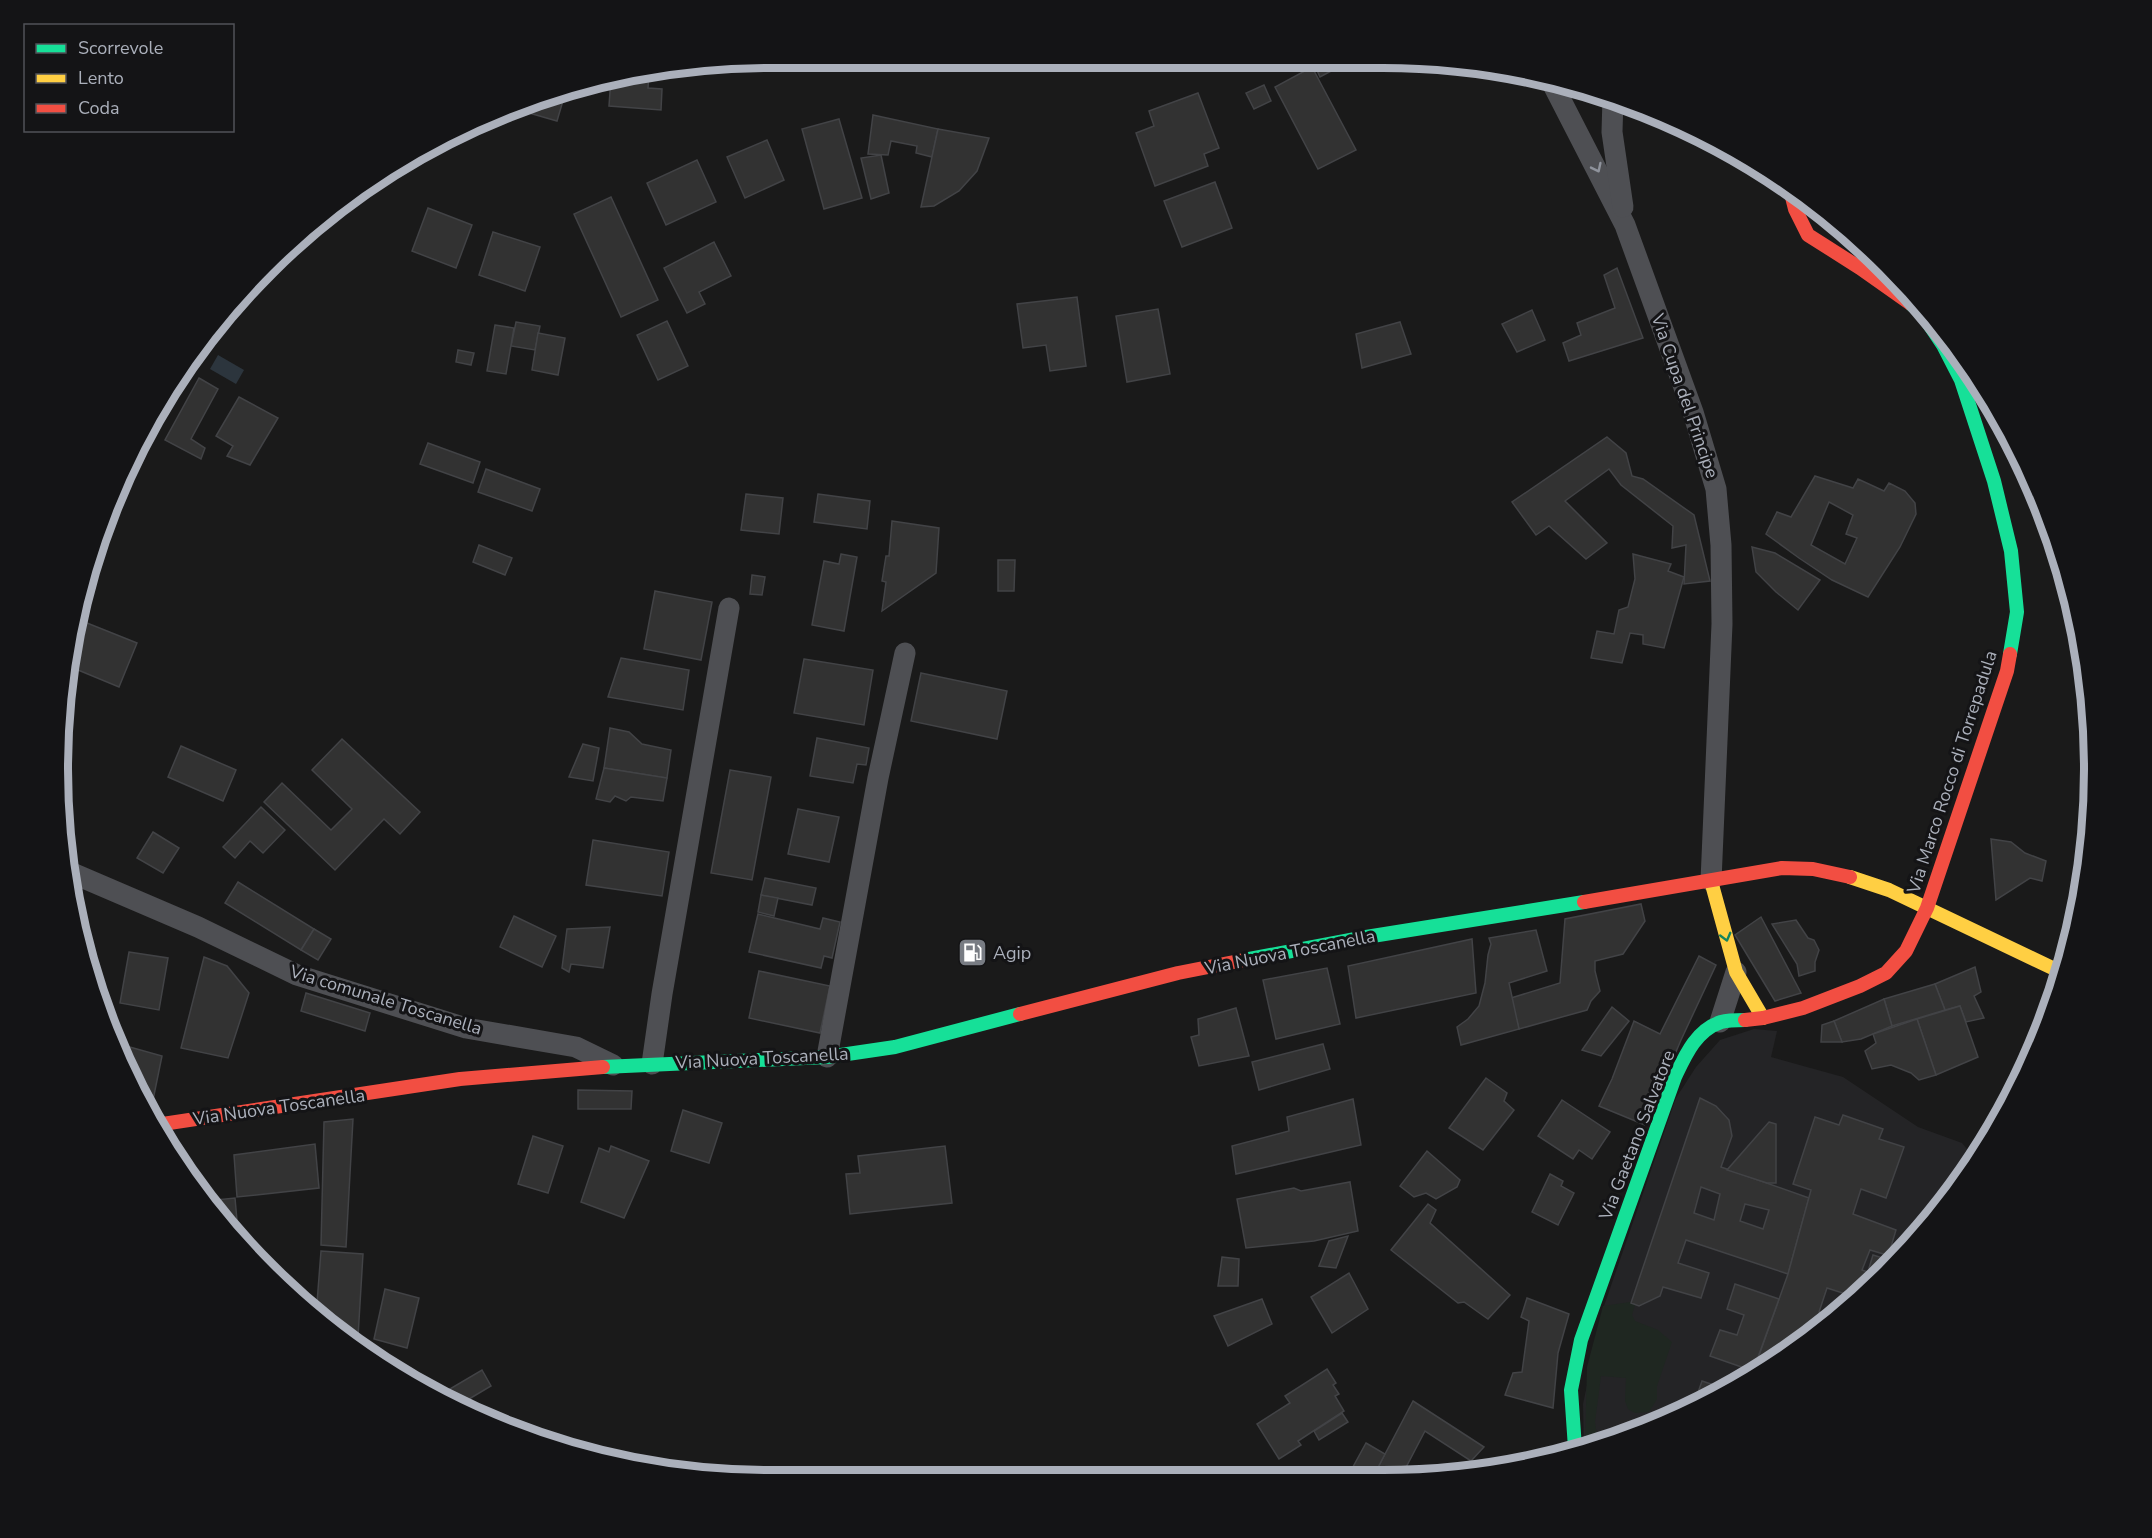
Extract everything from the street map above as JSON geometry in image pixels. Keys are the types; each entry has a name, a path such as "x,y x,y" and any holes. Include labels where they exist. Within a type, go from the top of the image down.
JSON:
{"main road":[{"name":"Via Marco Rocco di Torrepadula","path":"1793,200 1808,235 1904,300"},
{"name":"Via Marco Rocco di Torrepadula","path":"1927,908 2007,671 2017,612 2011,550 1994,481 1965,391 1945,349"},
{"name":"Via Nuova Toscanella","path":"163,1124 460,1079 614,1066 827,1058 895,1047 1178,974 1366,937 1782,868 1813,869 1844,875 1878,887 2055,969"},
{"path":"1712,881 1736,972 1763,1018"},
{"path":"1720,1022 1763,1018 1803,1008 1860,986 1886,973 1906,951 1927,908"},
{"name":"Via Gaetano Salvatore","path":"1575,1444 1571,1390 1581,1340 1675,1077 1688,1049 1699,1036 1720,1022"}],"street":[{"name":"Via Cupa del Principe","path":"1555,89 1625,225 1693,412 1716,489 1721,545 1722,624 1712,881"},
{"path":"1613,107 1612,132 1625,225"},
{"path":"1582,138 1602,139 1612,132"},
{"name":"Via Nuova Toscanella","path":"652,1064 729,608"},
{"path":"827,1058 876,790 905,653"},
{"name":"Via comunale Toscanella","path":"76,875 198,927 297,975 466,1028 576,1047 614,1066"},
{"path":"1720,1022 1736,972"}],"shaded area":[{"path":"218,355 244,370 236,384 210,369"},
{"path":"1754,1029 1777,1031 1771,1057 1843,1077 1918,1127 1962,1143 1970,1153 1940,1196 1910,1232 1879,1265 1810,1326 1734,1377 1693,1398 1651,1417 1584,1441 1583,1404 1604,1306 1676,1098 1696,1067 1720,1040"},
{"path":"1630,1302 1635,1305 1632,1315 1635,1321 1658,1330 1672,1342 1657,1386 1657,1399 1649,1412 1635,1413 1628,1409 1625,1401 1626,1378 1601,1376 1595,1422 1597,1437 1585,1440 1587,1367 1603,1306"}],"building":[{"path":"1313,68 1356,150 1318,169 1275,87"},
{"path":"1316,68 1337,68 1320,77"},
{"path":"649,78 648,88 662,89 661,110 609,106 610,86"},
{"path":"1264,85 1271,101 1254,109 1246,93"},
{"path":"1198,93 1219,148 1204,154 1208,166 1155,186 1136,133 1154,126 1149,111"},
{"path":"564,99 557,121 525,112"},
{"path":"873,115 938,129 932,157 916,153 917,146 891,141 888,155 868,154"},
{"path":"839,119 862,198 824,209 802,129"},
{"path":"938,129 989,138 977,171 959,191 934,206 921,207"},
{"path":"767,140 784,180 745,198 727,157"},
{"path":"881,155 889,193 871,199 861,158"},
{"path":"697,160 716,202 666,225 647,183"},
{"path":"1215,182 1232,228 1182,247 1164,201"},
{"path":"611,197 658,300 621,317 574,214"},
{"path":"428,208 472,225 456,268 412,251"},
{"path":"493,232 540,247 525,291 479,275"},
{"path":"714,242 731,276 699,292 705,304 687,313 664,268"},
{"path":"1617,268 1643,338 1569,361 1563,343 1581,335 1577,323 1615,308 1604,275"},
{"path":"1077,297 1086,366 1050,371 1046,345 1023,348 1017,304"},
{"path":"1158,309 1170,374 1127,382 1116,316"},
{"path":"1532,310 1545,340 1517,352 1502,324"},
{"path":"667,321 688,366 658,380 637,335"},
{"path":"516,322 540,326 535,350 511,346"},
{"path":"1400,322 1411,354 1362,368 1356,334"},
{"path":"495,325 514,328 506,374 487,371"},
{"path":"538,333 565,338 558,375 532,370"},
{"path":"458,350 474,353 471,365 456,362"},
{"path":"199,378 218,389 191,439 205,448 201,459 165,440"},
{"path":"239,397 278,418 250,465 227,456 233,446 216,436"},
{"path":"1607,437 1626,453 1632,476 1643,479 1694,515 1710,581 1684,584 1686,545 1672,548 1673,526 1621,485 1609,469 1565,501 1607,543 1586,559 1549,526 1536,535 1512,502"},
{"path":"428,443 480,462 473,483 420,464"},
{"path":"486,469 540,489 532,511 478,492"},
{"path":"1815,476 1853,488 1858,479 1884,491 1889,483 1905,491 1915,503 1916,514 1900,547 1868,597 1832,580 1766,534 1777,512 1791,517","holes":["1829,502 1853,515 1846,534 1857,538 1845,564 1811,545"]},
{"path":"746,494 783,498 779,534 741,530"},
{"path":"818,494 870,501 867,529 814,522"},
{"path":"892,521 939,528 936,573 882,611 886,582 882,581 886,556 889,556"},
{"path":"479,545 512,558 505,575 473,562"},
{"path":"1752,547 1775,553 1820,580 1798,610 1756,572"},
{"path":"841,554 857,557 844,631 812,625 824,561 839,564"},
{"path":"1633,554 1671,564 1668,571 1684,577 1664,648 1643,644 1643,635 1630,633 1622,663 1591,658 1597,631 1614,634 1619,610 1628,607 1635,579"},
{"path":"998,560 1015,560 1014,591 998,591"},
{"path":"752,575 765,577 762,595 750,594"},
{"path":"655,591 712,602 701,660 644,649"},
{"path":"83,622 137,643 119,687 75,669"},
{"path":"621,658 689,670 683,710 608,697"},
{"path":"804,659 873,670 864,725 794,713"},
{"path":"921,673 1007,691 997,739 911,721"},
{"path":"610,728 629,732 642,744 671,750 667,778 604,768"},
{"path":"817,738 869,748 866,765 857,764 853,783 810,776"},
{"path":"342,739 420,812 400,834 384,819 335,870 264,802 282,783 331,830 352,809 312,770"},
{"path":"583,744 599,748 593,781 569,777"},
{"path":"181,746 236,770 223,801 168,777"},
{"path":"604,768 667,778 663,801 631,797 626,801 615,796 610,802 596,799"},
{"path":"730,770 771,777 752,880 711,873"},
{"path":"261,807 285,830 263,853 250,841 235,858 223,847"},
{"path":"798,809 839,817 829,862 788,854"},
{"path":"153,832 179,848 163,873 137,858"},
{"path":"1991,839 2011,842 2025,853 2046,861 2042,881 2030,878 1996,900"},
{"path":"593,840 669,852 662,896 586,885"},
{"path":"765,878 816,888 812,905 761,895"},
{"path":"238,882 314,929 301,950 225,903"},
{"path":"761,895 778,898 774,916 758,912"},
{"path":"1641,904 1645,921 1623,954 1595,961 1600,991 1587,1010 1519,1029 1511,998 1560,983 1565,919"},
{"path":"758,914 820,929 823,918 840,922 832,958 824,956 821,968 749,952"},
{"path":"514,916 556,936 542,967 500,947"},
{"path":"1761,917 1801,993 1775,1001 1735,935"},
{"path":"1796,920 1808,938 1814,940 1819,950 1815,971 1799,976 1797,964 1772,924"},
{"path":"610,927 603,968 571,964 569,972 562,968 567,929"},
{"path":"314,929 331,939 318,960 301,950"},
{"path":"1536,930 1547,971 1509,983 1519,1029 1461,1045 1457,1027 1468,1019 1479,1006 1491,944 1489,938"},
{"path":"1472,939 1476,993 1356,1018 1348,966"},
{"path":"129,952 168,958 159,1010 120,1003"},
{"path":"1699,956 1716,965 1645,1125 1599,1106 1634,1021 1660,1034"},
{"path":"204,957 227,966 249,993 228,1058 181,1048"},
{"path":"1975,967 1981,992 1974,996 1984,1018 1966,1022 1960,1006 1945,1010 1935,984"},
{"path":"1327,968 1340,1024 1276,1039 1263,980"},
{"path":"759,971 830,986 820,1033 749,1018"},
{"path":"1935,984 1945,1010 1892,1026 1884,999"},
{"path":"306,993 370,1013 365,1031 301,1011"},
{"path":"1884,999 1892,1026 1861,1039 1842,1042 1834,1021"},
{"path":"1960,1006 1978,1057 1936,1075 1917,1019"},
{"path":"1612,1007 1629,1021 1601,1056 1582,1050"},
{"path":"1236,1008 1249,1056 1199,1066 1191,1037 1199,1035 1198,1019"},
{"path":"1917,1019 1936,1075 1919,1080 1911,1073 1891,1065 1872,1069 1865,1051 1876,1043 1873,1034"},
{"path":"1834,1021 1842,1042 1821,1042 1822,1025"},
{"path":"1323,1044 1330,1069 1259,1090 1252,1062"},
{"path":"125,1046 162,1056 153,1100 151,1100"},
{"path":"1486,1078 1507,1093 1504,1101 1514,1110 1483,1150 1449,1128"},
{"path":"578,1090 632,1091 631,1109 578,1109"},
{"path":"1700,1098 1716,1106 1729,1120 1732,1136 1721,1167 1809,1198 1788,1274 1686,1240 1678,1263 1709,1273 1701,1298 1663,1287 1660,1296 1639,1306 1631,1303","holes":["1701,1187 1720,1194 1714,1220 1694,1213","1745,1204 1769,1210 1763,1229 1740,1221"]},
{"path":"1353,1099 1361,1145 1236,1174 1232,1146 1289,1131 1287,1117"},
{"path":"1562,1100 1610,1132 1592,1159 1579,1150 1573,1159 1538,1136"},
{"path":"683,1110 722,1123 709,1163 671,1151"},
{"path":"1843,1115 1883,1129 1879,1139 1904,1147 1886,1198 1861,1189 1853,1214 1896,1230 1890,1250 1887,1255 1870,1250 1862,1270 1870,1273 1847,1295 1827,1288 1819,1312 1824,1314 1756,1363 1788,1274 1811,1190 1793,1184 1815,1117 1839,1125"},
{"path":"353,1119 346,1247 321,1245 324,1122"},
{"path":"1769,1122 1776,1124 1776,1183 1767,1183 1727,1170"},
{"path":"533,1136 563,1146 548,1193 518,1184"},
{"path":"315,1144 319,1188 237,1197 234,1155"},
{"path":"611,1146 649,1161 624,1218 581,1202 599,1148 609,1152"},
{"path":"945,1146 952,1203 850,1214 846,1174 860,1173 858,1156"},
{"path":"1427,1151 1460,1180 1457,1187 1436,1199 1426,1193 1414,1197 1400,1186"},
{"path":"1550,1174 1563,1181 1561,1186 1574,1193 1558,1225 1532,1212"},
{"path":"1350,1182 1358,1231 1314,1241 1246,1248 1237,1199 1294,1188 1301,1191"},
{"path":"235,1198 238,1227 215,1200"},
{"path":"1428,1204 1436,1210 1430,1223 1510,1295 1488,1319 1464,1302 1458,1303 1391,1250"},
{"path":"1348,1236 1336,1268 1319,1266 1329,1241"},
{"path":"321,1251 363,1254 358,1337 317,1305"},
{"path":"1873,1255 1885,1259 1874,1270 1869,1268"},
{"path":"1222,1257 1239,1259 1238,1286 1218,1286"},
{"path":"1349,1273 1368,1309 1332,1333 1311,1297"},
{"path":"1735,1284 1779,1299 1756,1363 1747,1369 1710,1356 1720,1330 1737,1335 1744,1315 1727,1309"},
{"path":"385,1289 419,1298 407,1348 374,1339"},
{"path":"1527,1298 1569,1314 1558,1353 1553,1408 1505,1395 1513,1373 1522,1372 1529,1321 1521,1317"},
{"path":"1262,1299 1272,1324 1228,1346 1214,1316"},
{"path":"1327,1369 1336,1383 1333,1385 1339,1394 1335,1396 1344,1411 1298,1441 1301,1445 1279,1459 1257,1424 1290,1403 1285,1396"},
{"path":"482,1370 491,1386 466,1401 446,1391"},
{"path":"1702,1381 1717,1386 1697,1396"},
{"path":"1413,1401 1484,1447 1471,1461 1425,1431 1405,1470 1377,1470"},
{"path":"1342,1413 1348,1422 1319,1440 1314,1431"},
{"path":"1366,1443 1385,1454 1377,1470 1351,1470"}],"traffic: fast":[{"path":"1945,350 1961,380 1994,481 2011,551 2017,612 2010,654"},
{"path":"1244,960 1366,937 1584,902"},
{"path":"603,1067 827,1057 895,1047 1020,1014"},
{"path":"1575,1444 1571,1390 1581,1340 1675,1077 1692,1045 1705,1031 1721,1022 1745,1020"}],"traffic: slow":[{"path":"1850,877 1889,890 2055,969"},
{"path":"1711,881 1736,972 1763,1018"}],"traffic: jam":[{"path":"1793,200 1808,235 1902,298"},
{"path":"1745,1020 1803,1008 1860,986 1886,973 1906,951 1927,908 2007,671 2010,654"},
{"path":"1584,902 1782,868 1813,869 1850,877"},
{"path":"1020,1014 1178,973 1244,960"},
{"path":"163,1124 460,1079 603,1067"}],"place":[{"name":"Agip","path":"972,953"}]}
